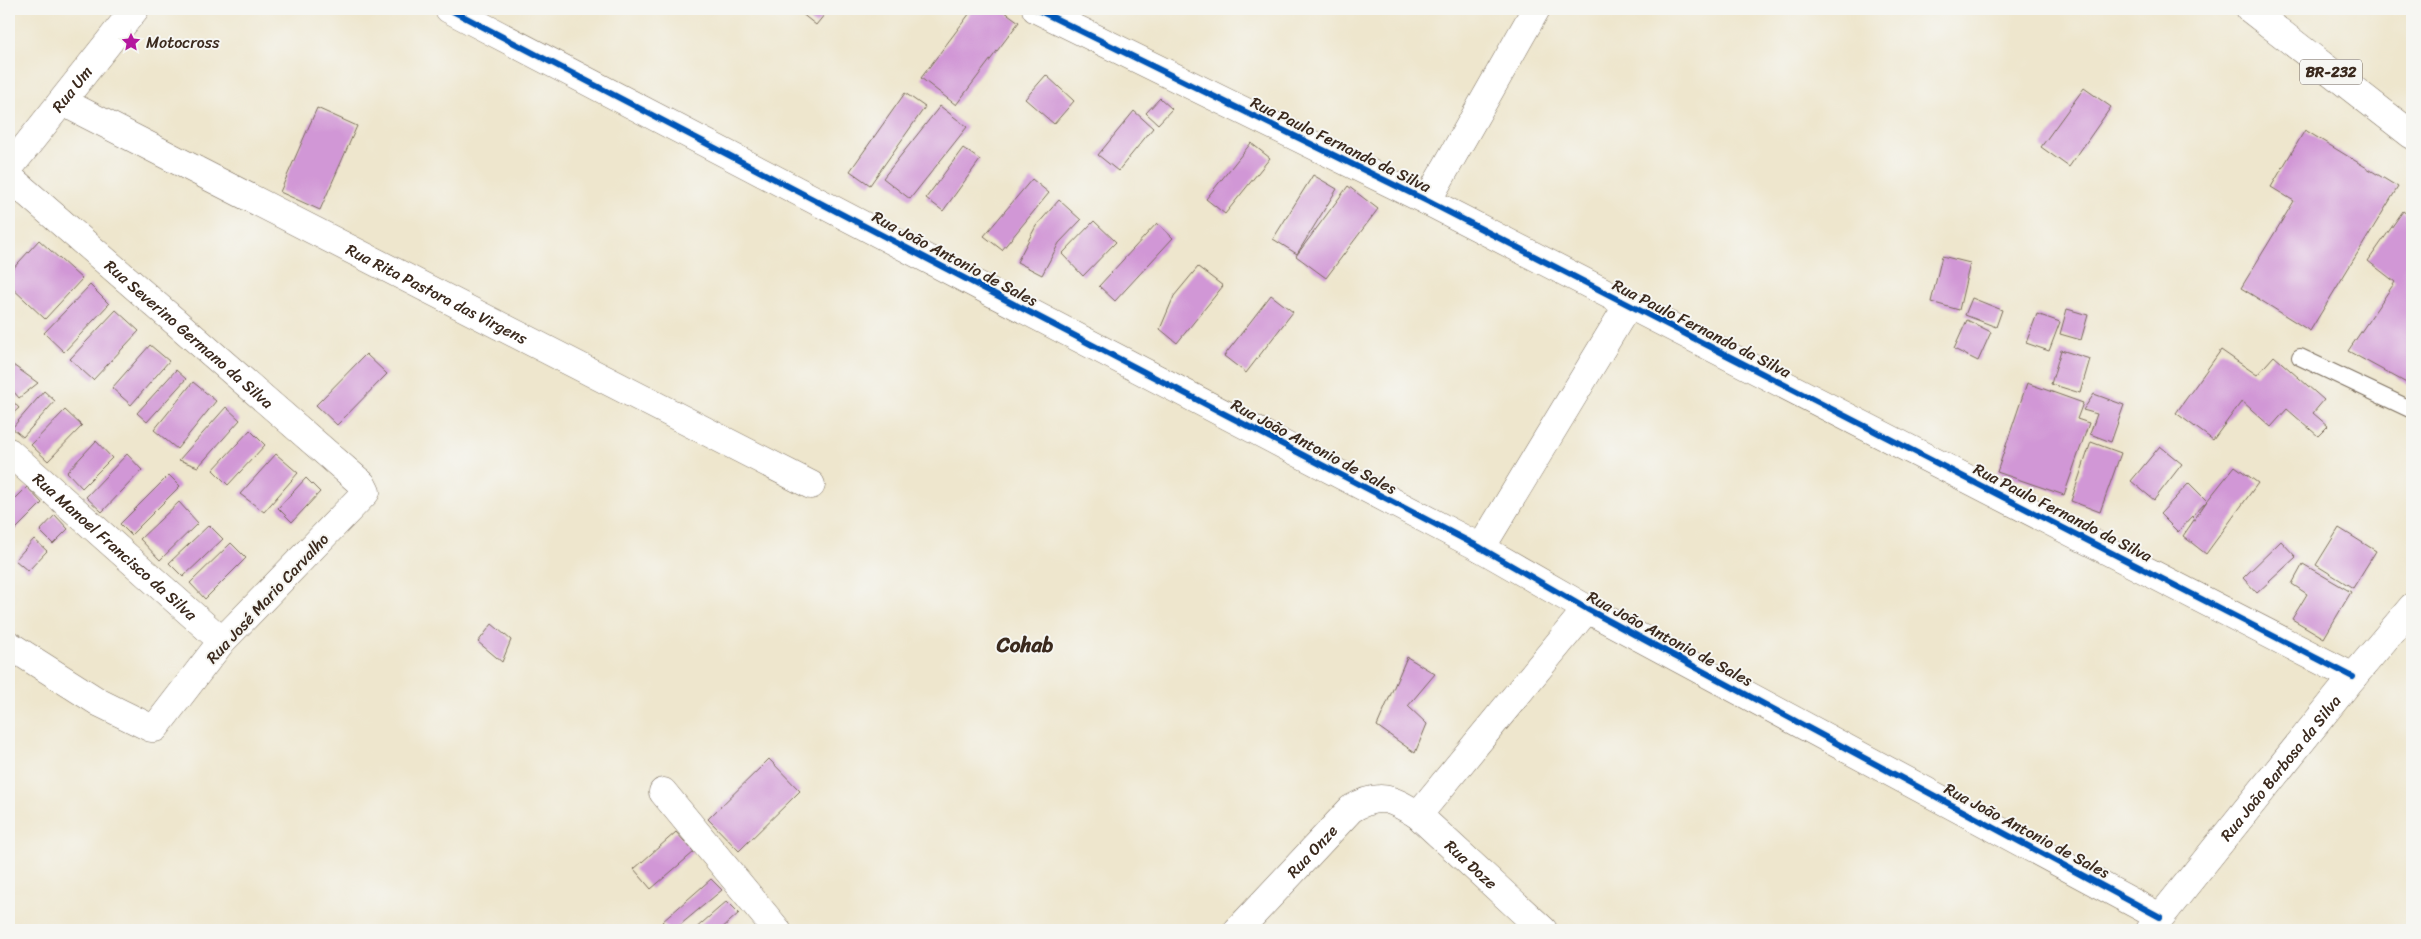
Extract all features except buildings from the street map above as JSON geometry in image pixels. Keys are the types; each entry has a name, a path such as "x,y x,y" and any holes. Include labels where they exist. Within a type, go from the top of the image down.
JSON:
{"street":[{"name":"Rua Um","path":"9,168 135,9"},
{"name":"Rua João Antonio de Sales","path":"450,9 1481,548 1587,609 2155,924"},
{"name":"Rua Paulo Fernando da Silva","path":"1036,9 1427,201 2353,677"},
{"path":"1427,201 1536,9"},
{"name":"BR-232","path":"2250,9 2412,135"},
{"name":"Rua Rita Pastora das Virgens","path":"63,102 811,485"},
{"name":"Rua Severino Germano da Silva","path":"9,177 354,477 365,487 366,492"},
{"path":"1481,548 1628,305"},
{"name":"Rua Manoel Francisco da Silva","path":"9,452 222,641"},
{"name":"Rua José Mario Carvalho","path":"9,645 100,702 153,728 222,641 366,492"},
{"name":"Rua João Barbosa da Silva","path":"2155,924 2353,677 2412,607"},
{"path":"1408,809 1587,609"},
{"path":"663,792 777,930"},
{"name":"Rua Onze","path":"1238,930 1351,809 1366,800 1382,797 1408,809"},
{"name":"Rua Doze","path":"1408,809 1543,930"}],"lane":[{"path":"2300,357 2412,410"}],"cycle path":[{"path":"449,9 1481,548 1587,609 2160,917"},
{"path":"1036,9 1427,201 2353,677"}],"place":[{"name":"Motocross","path":"131,42"}],"district":[{"name":"Cohab","path":"1025,645"}]}
